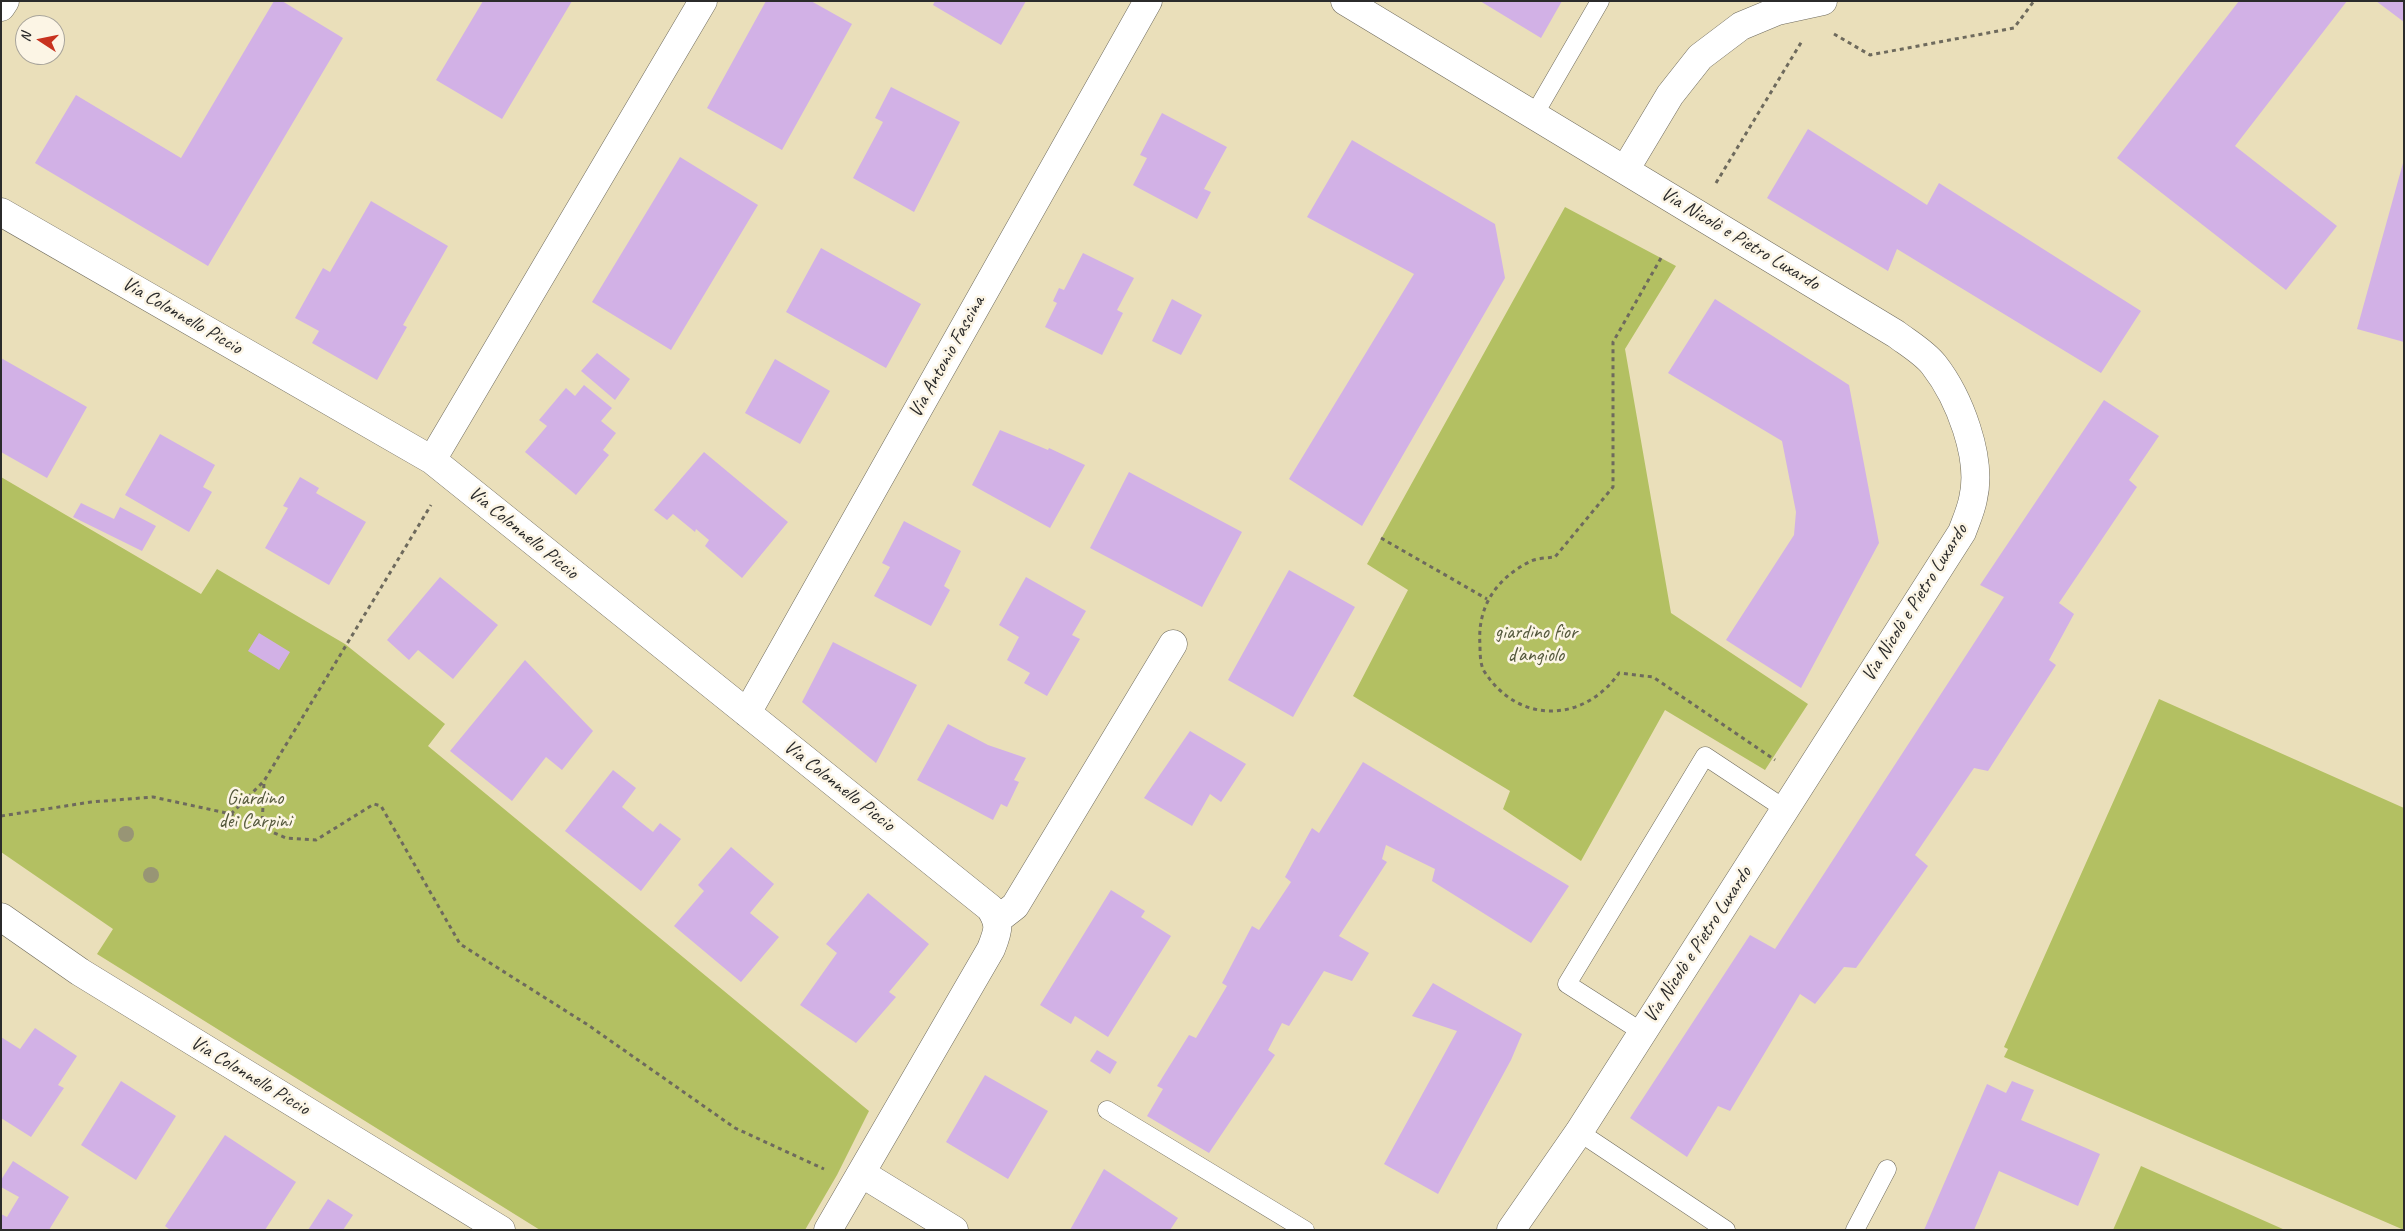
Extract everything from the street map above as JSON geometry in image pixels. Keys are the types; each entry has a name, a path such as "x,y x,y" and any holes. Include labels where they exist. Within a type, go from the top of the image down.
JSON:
{"street":[{"path":"1,7 5,1"},
{"path":"441,467 703,1"},
{"name":"Via Antonio Fascina","path":"747,713 1148,1"},
{"name":"Via Nicolò e Pietro Luxardo","path":"1345,1 1896,334 1934,364 1958,402 1971,446 1974,467 1974,498 1962,532 1579,1132 1514,1229"},
{"path":"1624,170 1670,96 1700,57 1741,26 1777,11 1823,1"},
{"name":"Via Colonnello Piccio","path":"1,212 441,467 980,898 997,920"},
{"path":"828,1230 991,949 997,933 997,920 1016,906 1173,644"},
{"name":"Via Colonnello Piccio","path":"1,917 80,972 501,1230"},
{"path":"858,1178 954,1230"}],"lane":[{"path":"1534,115 1600,1"},
{"path":"1642,1032 1567,984 1705,756 1785,809"},
{"path":"1107,1110 1305,1230"},
{"path":"1579,1132 1726,1230"},
{"path":"1855,1230 1887,1169"}],"path":[{"path":"1829,31 1870,55 2014,28 2034,1"},
{"path":"1713,189 1805,36"},
{"path":"1660,258 1613,342 1613,487 1555,557 1530,561 1503,580 1487,599 1479,632 1483,669 1509,696 1522,705 1534,710 1552,712 1592,701 1609,688 1620,673 1653,677 1778,762"},
{"path":"231,814 264,781 441,467"},
{"path":"1381,538 1487,599"},
{"path":"262,828 264,781"},
{"path":"1,816 91,802 153,797 231,814 286,838 316,840 374,804 381,806 460,944 588,1025 735,1128 858,1178"}],"green space":[{"name":"giardino fior d'angiolo","path":"1565,207 1676,266 1625,349 1671,613 1808,704 1765,770 1665,710 1581,861 1503,809 1510,791 1353,696 1408,590 1367,564"},
{"name":"Giardino dei Carpini","path":"1,477 201,594 217,569 345,644 445,724 428,746 869,1111 837,1175 805,1230 540,1230 97,954 113,929 1,852"},
{"path":"2159,699 2404,808 2404,1230 2004,1057 2008,1049 2004,1047"},
{"path":"2141,1166 2285,1230 2113,1230"}],"building":[{"path":"274,1 282,1 343,38 208,266 35,163 76,95 181,158"},
{"path":"483,1 572,1 502,119 436,80"},
{"path":"766,1 811,1 852,24 782,150 707,108"},
{"path":"935,1 1026,1 1001,45 933,5"},
{"path":"1480,1 1562,1 1541,38"},
{"path":"2239,1 2347,1 2235,146 2337,226 2286,290 2117,158"},
{"path":"2376,1 2404,1 2404,22"},
{"path":"891,87 960,122 914,212 853,178 883,122 875,118"},
{"path":"1162,113 1227,147 1204,189 1211,192 1197,219 1133,185 1147,158 1140,155"},
{"path":"1808,129 1927,205 1939,183 2141,311 2101,373 1897,249 1888,271 1767,198"},
{"path":"1352,140 1495,224 1505,278 1362,526 1289,479 1414,274 1307,217"},
{"path":"680,157 758,205 671,350 592,302"},
{"path":"2404,163 2404,342 2357,329"},
{"path":"371,201 448,246 403,325 407,327 377,380 312,343 319,331 295,318 323,268 330,272"},
{"path":"821,248 921,304 886,368 786,312"},
{"path":"1083,253 1134,278 1117,310 1123,313 1102,355 1045,327 1057,303 1053,301 1059,288 1064,290"},
{"path":"1172,299 1202,315 1181,355 1152,341"},
{"path":"1715,299 1849,385 1879,543 1801,688 1726,640 1794,535 1796,512 1782,441 1668,373"},
{"path":"597,353 630,379 615,400 581,371"},
{"path":"1,358 87,407 47,478 1,452"},
{"path":"775,359 830,391 800,444 745,413"},
{"path":"584,385 612,408 601,421 616,433 603,450 609,455 576,495 525,452 547,426 539,420 566,388 575,396"},
{"path":"2104,400 2159,436 2129,480 2137,487 2059,603 2074,614 2049,660 2056,665 1988,771 1974,768 1915,855 1928,866 1856,968 1844,967 1815,1004 1800,994 1730,1111 1718,1106 1687,1157 1630,1118 1750,935 1775,949 2004,597 1980,585"},
{"path":"1000,430 1048,450 1049,448 1085,465 1050,528 972,485"},
{"path":"160,434 215,465 203,487 212,492 189,532 125,495"},
{"path":"704,452 788,522 742,578 705,546 709,540 696,529 695,532 673,514 667,520 654,510"},
{"path":"1129,472 1242,532 1202,607 1090,548"},
{"path":"300,477 319,488 316,493 366,522 329,585 265,548 288,508 283,506"},
{"path":"81,503 114,519 120,507 156,526 142,551 73,517"},
{"path":"904,521 961,551 944,586 950,590 931,626 874,596 890,567 882,563"},
{"path":"1289,570 1355,607 1293,717 1228,680"},
{"path":"440,577 498,625 453,679 418,650 409,660 387,640"},
{"path":"1026,577 1086,611 1072,635 1080,639 1047,696 1024,683 1030,673 1007,660 1019,637 999,625"},
{"path":"259,633 290,652 279,670 248,651"},
{"path":"833,642 917,685 876,763 802,702"},
{"path":"525,660 593,731 562,770 546,757 512,801 450,751"},
{"path":"948,724 988,745 1026,758 1014,780 1019,782 1007,807 1001,804 993,820 917,780"},
{"path":"1190,731 1246,764 1221,802 1210,794 1192,826 1144,798"},
{"path":"1363,762 1569,886 1531,943 1432,881 1435,869 1386,845 1382,859 1387,862 1339,936 1369,953 1352,981 1324,971 1289,1026 1282,1023 1268,1050 1275,1055 1209,1153 1147,1116 1163,1089 1157,1086 1189,1035 1196,1038 1227,986 1222,983 1252,926 1259,930 1291,882 1285,877 1312,828 1319,833"},
{"path":"613,770 636,788 622,807 653,832 660,823 681,839 641,891 565,831"},
{"path":"731,847 774,884 750,913 779,937 741,982 674,926 704,891 698,885"},
{"path":"1111,890 1145,911 1141,917 1171,936 1108,1037 1075,1016 1071,1024 1040,1005"},
{"path":"868,893 929,944 889,992 896,997 856,1043 800,1005 837,953 826,944"},
{"path":"1433,983 1522,1034 1511,1060 1438,1194 1384,1164 1457,1031 1412,1016"},
{"path":"35,1028 77,1056 58,1085 64,1088 31,1137 1,1118 1,1037 20,1049"},
{"path":"1097,1050 1117,1062 1110,1074 1090,1061"},
{"path":"985,1075 1048,1111 1008,1179 946,1142"},
{"path":"121,1081 176,1116 136,1180 81,1145"},
{"path":"2012,1081 2034,1090 2021,1120 2100,1154 2078,1206 1999,1171 1974,1230 1924,1230 1987,1084 2006,1093"},
{"path":"225,1135 296,1182 265,1230 170,1230 165,1226"},
{"path":"13,1161 69,1197 49,1230 1,1230 1,1214 7,1217 19,1197 1,1187 1,1180"},
{"path":"1104,1169 1178,1218 1170,1230 1070,1230"},
{"path":"328,1199 353,1215 343,1230 308,1230"}]}
